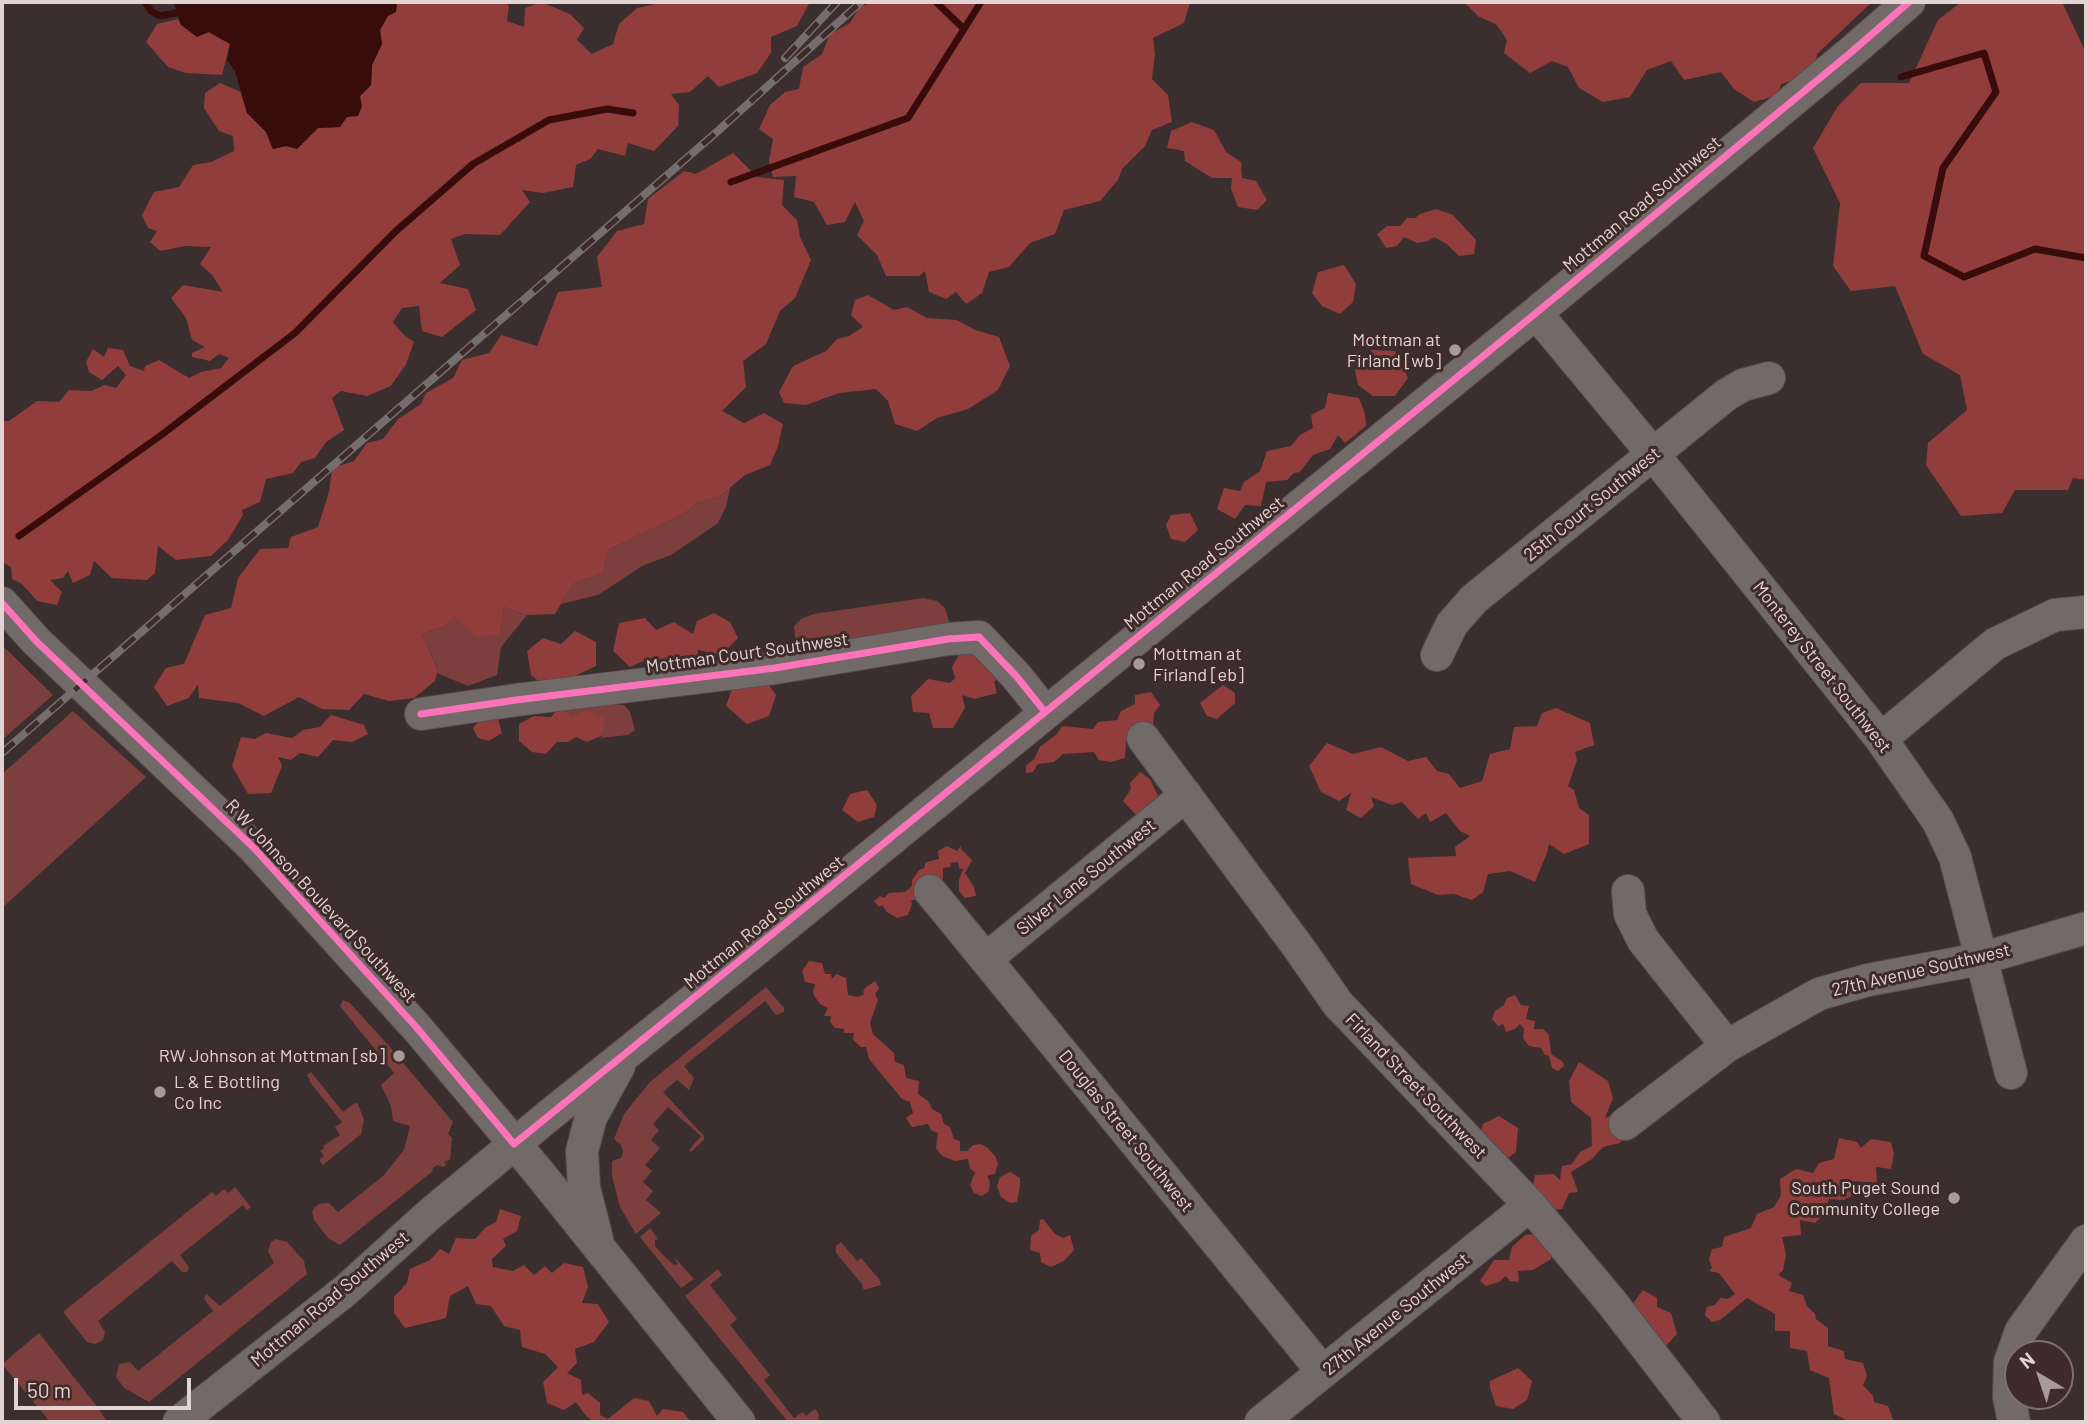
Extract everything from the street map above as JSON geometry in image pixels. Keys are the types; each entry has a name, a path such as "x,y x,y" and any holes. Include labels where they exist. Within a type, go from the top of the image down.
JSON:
{"street":[{"name":"Mottman Road Southwest","path":"179,1422 346,1290 431,1213 514,1144 1536,313 1909,2"},
{"name":"Monterey Street Southwest","path":"1536,313 1653,454 1881,739 1938,821 1955,857 2011,1073"},
{"name":"25th Court Southwest","path":"1437,655 1452,624 1474,599 1726,395 1744,385 1769,378"},
{"name":"R W Johnson Boulevard Southwest","path":"2,603 36,641 254,848 417,1028 739,1422"},
{"path":"1881,739 1995,643 2055,615 2086,612"},
{"name":"Mottman Court Southwest","path":"421,714 775,668 948,639 979,637 1017,677 1045,712"},
{"name":"Firland Street Southwest","path":"1143,738 1338,1004 1530,1205 1613,1304 1689,1417"},
{"name":"Silver Lane Southwest","path":"986,959 1186,795"},
{"name":"Douglas Street Southwest","path":"930,891 1322,1372"},
{"path":"1628,891 1630,914 1643,940 1727,1046"},
{"name":"27th Avenue Southwest","path":"1625,1124 1727,1046 1819,994 1868,980 1980,959 2086,928"},
{"path":"601,1250 584,1188 582,1151 591,1117 627,1052"},
{"name":"27th Avenue Southwest","path":"1261,1422 1530,1205"},
{"path":"2014,1422 2009,1397 2010,1362 2021,1331 2086,1241"}],"shaded area":[{"path":"174,2 397,2 396,12 388,16 380,30 382,44 372,65 371,85 360,96 362,106 358,116 347,117 340,127 318,128 297,149 286,146 273,149 266,132 247,113 235,71 227,60 230,44 209,32 197,37 181,25"},
{"path":"397,2 506,2 509,6 507,21 524,27 525,8 541,2 570,14 584,28 577,40 592,54 613,44 619,24 637,8 664,2 810,2 797,26 771,37 771,53 757,73 719,87 708,76 690,92 671,94 679,105 678,126 654,151 628,143 625,156 598,149 590,159 576,165 573,187 543,193 522,190 530,202 500,235 465,234 451,239 460,265 440,283 468,289 476,310 442,337 422,331 419,306 402,308 393,322 414,342 406,364 391,386 367,396 341,391 332,398 344,430 326,442 315,458 301,462 293,473 266,479 260,502 242,510 243,515 228,540 211,556 176,560 158,546 155,573 147,580 112,578 94,561 90,575 73,583 68,571 63,578 50,580 62,592 57,605 37,601 22,584 12,579 11,567 2,562 2,421 9,421 37,401 59,402 69,390 91,391 105,385 116,388 126,375 118,366 102,380 89,372 86,362 93,349 104,357 108,348 123,350 130,366 144,371 145,366 159,360 189,378 201,372 221,368 229,358 219,354 210,361 192,357 192,353 205,347 192,340 186,318 171,298 183,285 223,292 212,275 200,264 211,247 185,246 160,251 150,242 157,231 148,228 142,215 154,192 179,187 193,165 211,162 234,151 233,136 219,131 204,108 205,93 220,83 241,92 247,113 266,132 273,149 286,146 297,149 318,128 340,127 360,96 371,85 372,65 382,44 380,30 388,15 396,12"},
{"path":"873,2 1196,2 1190,3 1184,23 1153,38 1155,54 1152,79 1168,95 1172,122 1152,130 1145,146 1122,169 1118,180 1100,201 1064,210 1055,234 1030,243 1009,267 989,272 982,293 966,304 956,292 946,299 929,292 925,271 919,276 886,276 877,255 857,235 864,221 855,202 845,222 827,225 814,202 794,197 796,176 773,177 769,160 773,139 759,129 770,105 785,92 799,89 803,67 822,54 830,34 850,23 860,7"},
{"path":"1464,2 1872,2 1817,54 1814,73 1781,84 1778,95 1754,102 1734,89 1721,72 1684,80 1671,61 1647,70 1630,97 1603,102 1579,88 1568,67 1552,61 1530,73 1504,53 1507,40 1496,24 1479,17"},
{"path":"1961,2 2062,2 2086,53 2086,480 2073,478 2068,490 2015,490 2002,513 1961,516 1926,465 1928,443 1967,410 1960,375 1923,354 1895,286 1851,291 1833,266 1840,203 1813,148 1838,106 1861,83 1909,83 1938,20"},
{"path":"178,19 181,25 209,32 230,44 222,75 186,73 168,67 146,42 157,24"},
{"path":"1192,122 1214,130 1226,152 1241,162 1242,178 1256,181 1267,200 1257,210 1238,207 1231,189 1232,178 1212,178 1185,161 1184,151 1167,148 1171,131"},
{"path":"733,153 757,177 784,180 782,205 797,220 800,237 811,260 795,298 780,311 766,344 743,361 746,387 722,411 744,423 764,413 783,424 770,465 745,475 719,497 699,502 683,514 608,550 603,573 573,584 555,614 527,615 504,607 500,634 476,637 455,617 443,627 422,634 438,670 435,681 414,698 389,701 364,694 349,710 322,709 299,697 264,716 238,703 199,698 198,684 189,698 167,706 154,687 166,668 184,664 205,615 231,608 238,578 260,549 288,548 291,537 318,527 329,492 332,468 354,461 367,443 383,439 398,419 421,404 426,393 453,378 462,360 489,353 501,335 537,346 558,292 602,287 597,257 617,231 644,224 648,199 684,171 696,174"},
{"path":"1436,209 1453,215 1476,240 1474,254 1459,256 1447,244 1434,237 1417,243 1404,237 1397,246 1386,248 1377,234 1387,226 1400,226 1407,218 1415,218"},
{"path":"1344,265 1356,284 1353,302 1340,314 1322,306 1312,293 1318,272"},
{"path":"868,295 894,310 907,307 927,318 957,320 975,330 999,337 1010,366 998,390 968,409 937,418 917,431 895,424 888,401 876,389 839,393 806,405 784,403 779,392 793,366 826,351 837,339 849,336 863,327 851,315 855,300"},
{"path":"1372,350 1395,351 1408,378 1395,396 1373,396 1358,385 1355,370"},
{"path":"1328,393 1359,398 1366,426 1345,443 1338,435 1330,449 1313,455 1300,472 1294,473 1287,480 1266,482 1261,506 1245,505 1235,519 1217,509 1224,488 1240,491 1244,482 1260,471 1267,451 1291,446 1300,435 1313,428 1311,415 1325,408"},
{"path":"730,488 726,507 718,523 671,555 642,566 598,595 561,604 573,584 603,573 608,550 683,514 699,502 719,497"},
{"path":"1190,513 1198,530 1185,542 1171,539 1166,525 1171,515"},
{"path":"923,598 937,601 945,608 949,622 854,641 800,647 795,638 794,626 801,619 814,614"},
{"path":"504,607 527,615 501,647 497,675 468,686 437,673 438,669 422,634 443,627 455,617 500,634"},
{"path":"714,613 730,622 738,638 721,655 698,650 697,667 674,672 651,658 630,667 613,651 619,623 645,618 656,630 674,622 693,634 697,621"},
{"path":"575,631 596,642 596,666 577,675 567,688 546,687 531,675 527,651 543,638 561,644"},
{"path":"2,645 53,695 2,740"},
{"path":"963,648 993,659 1003,674 994,682 997,693 975,699 962,695 965,708 953,728 933,728 929,713 913,712 911,696 928,679 950,683 955,678 952,667"},
{"path":"765,680 776,695 769,716 747,724 726,706 734,683"},
{"path":"1223,685 1235,693 1235,703 1217,719 1207,716 1200,703"},
{"path":"1151,692 1160,705 1154,713 1153,726 1144,728 1137,741 1126,742 1125,758 1111,762 1099,760 1094,752 1063,754 1054,762 1038,764 1033,772 1026,773 1026,766 1034,759 1040,747 1057,734 1062,726 1093,729 1098,722 1117,720 1121,711 1135,704 1135,695"},
{"path":"624,705 630,712 635,730 628,735 600,738 603,735 563,711"},
{"path":"559,708 573,717 585,710 604,718 603,735 587,742 576,737 568,742 557,742 546,754 532,752 519,741 519,724 534,716 551,717"},
{"path":"1556,708 1590,723 1594,745 1575,752 1577,760 1568,786 1574,790 1579,808 1589,815 1589,844 1564,854 1549,844 1535,882 1510,871 1488,874 1483,892 1472,900 1454,894 1438,895 1411,884 1408,858 1456,856 1455,847 1470,836 1460,831 1446,813 1430,822 1426,813 1418,819 1402,802 1392,805 1371,797 1374,806 1361,818 1346,810 1351,793 1339,801 1321,792 1309,766 1327,743 1353,754 1381,747 1408,761 1426,757 1437,771 1449,774 1460,788 1482,781 1490,754 1510,749 1514,727 1537,726 1542,713"},
{"path":"73,711 146,777 2,908 2,774"},
{"path":"331,715 364,725 368,734 352,742 333,740 318,757 300,753 291,760 278,757 282,766 271,793 248,794 232,766 241,737 255,739 266,733 292,738 303,730 320,727"},
{"path":"483,716 498,719 502,733 489,741 478,738 473,728"},
{"path":"1140,772 1150,779 1158,796 1147,810 1136,815 1123,801 1131,789 1130,783"},
{"path":"867,790 877,805 874,817 858,822 842,810 850,794"},
{"path":"947,846 957,851 961,846 972,860 965,873 976,896 965,898 959,891 963,869 959,868 958,862 943,868 943,879 934,884 919,900 911,900 908,915 897,918 874,901 889,893 905,892 912,886 912,880 919,870 924,868 926,862 939,859 938,851"},
{"path":"809,961 822,963 825,974 831,974 832,979 836,974 846,978 848,995 858,997 864,994 865,988 875,981 879,988 875,994 878,1000 870,1023 873,1034 894,1053 895,1062 904,1065 906,1078 919,1081 918,1094 928,1101 932,1109 941,1114 954,1139 960,1141 960,1151 967,1151 973,1145 981,1144 995,1156 998,1163 995,1174 987,1176 990,1182 989,1191 982,1196 974,1193 970,1185 975,1172 970,1169 968,1159 955,1161 942,1156 936,1148 938,1133 932,1131 928,1124 912,1127 906,1118 913,1113 910,1102 902,1099 869,1059 866,1047 861,1047 853,1040 854,1033 844,1033 844,1029 835,1028 830,1022 831,1016 824,1016 828,1008 820,1004 813,994 815,984 805,982 802,971"},
{"path":"766,987 784,1008 784,1012 776,1015 765,1001 684,1066 694,1078 689,1090 677,1080 663,1092 704,1136 704,1140 691,1152 689,1150 701,1136 668,1107 653,1124 659,1130 651,1140 660,1148 645,1165 652,1171 643,1182 653,1191 646,1200 661,1213 636,1234 620,1207 612,1176 612,1161 621,1158 623,1152 621,1145 614,1139 624,1114 650,1082"},
{"path":"1515,995 1521,1005 1529,1006 1526,1019 1535,1021 1534,1029 1543,1029 1549,1035 1551,1054 1563,1062 1564,1066 1558,1071 1552,1068 1549,1056 1545,1055 1541,1048 1529,1046 1523,1038 1524,1029 1520,1024 1506,1032 1503,1024 1498,1026 1492,1019 1495,1011 1504,1005 1507,998"},
{"path":"343,1000 350,1003 388,1045 453,1122 448,1134 452,1138 450,1160 444,1162 446,1165 437,1165 340,1245 329,1239 314,1220 312,1211 319,1204 329,1203 338,1212 383,1176 404,1150 410,1126 393,1121 391,1106 381,1085 394,1073 340,1006"},
{"path":"1579,1062 1608,1081 1613,1098 1605,1118 1620,1113 1629,1125 1620,1143 1603,1147 1592,1159 1571,1172 1578,1192 1569,1193 1562,1209 1545,1210 1531,1197 1535,1175 1554,1174 1560,1180 1562,1166 1572,1164 1580,1152 1592,1146 1591,1118 1571,1102 1569,1081"},
{"path":"311,1072 343,1112 355,1103 358,1104 364,1120 361,1134 323,1165 319,1160 324,1156 320,1151 340,1135 335,1127 342,1122 309,1081 307,1075"},
{"path":"1499,1116 1518,1128 1516,1152 1506,1160 1479,1137 1483,1124"},
{"path":"1839,1138 1857,1142 1861,1148 1871,1139 1891,1142 1894,1154 1891,1169 1876,1167 1877,1183 1852,1181 1851,1196 1844,1200 1829,1199 1823,1215 1815,1223 1800,1220 1801,1235 1782,1237 1786,1254 1783,1270 1778,1275 1792,1283 1789,1291 1803,1295 1816,1319 1828,1328 1828,1346 1844,1351 1845,1359 1863,1363 1867,1376 1863,1385 1873,1396 1874,1402 1888,1406 1894,1422 1850,1422 1834,1414 1829,1378 1810,1370 1807,1351 1790,1348 1790,1331 1775,1331 1775,1314 1747,1298 1720,1320 1712,1322 1705,1315 1707,1307 1715,1305 1720,1298 1728,1299 1735,1294 1719,1273 1709,1271 1712,1268 1709,1259 1712,1249 1722,1247 1724,1237 1751,1228 1757,1214 1774,1207 1781,1195 1780,1179 1796,1169 1813,1173 1819,1163 1834,1159"},
{"path":"1010,1172 1020,1178 1020,1186 1017,1202 1010,1203 1001,1197 997,1186 1000,1177"},
{"path":"235,1187 251,1207 247,1210 243,1205 180,1255 189,1267 187,1272 182,1272 172,1261 98,1321 105,1332 103,1340 95,1344 87,1342 63,1312 212,1192 216,1196 224,1189 228,1193"},
{"path":"500,1209 521,1216 517,1231 503,1239 506,1246 492,1259 493,1267 513,1271 524,1265 534,1275 545,1266 552,1273 564,1263 583,1267 588,1287 582,1303 598,1304 609,1322 594,1342 575,1349 577,1363 567,1373 581,1380 582,1395 588,1393 600,1403 600,1415 608,1419 634,1398 649,1401 657,1416 663,1409 683,1412 691,1422 594,1422 576,1402 564,1410 547,1403 543,1382 558,1367 545,1354 522,1347 520,1330 504,1326 491,1306 476,1304 468,1286 450,1296 446,1318 405,1328 394,1313 394,1297 407,1283 410,1269 430,1260 440,1249 449,1254 456,1238 475,1239 485,1228 496,1222"},
{"path":"1043,1219 1055,1234 1063,1238 1070,1235 1074,1250 1064,1261 1051,1267 1041,1262 1040,1253 1030,1250 1031,1236 1039,1230 1040,1220"},
{"path":"650,1228 658,1239 655,1240 655,1246 674,1265 678,1264 673,1256 694,1279 681,1288 640,1237"},
{"path":"1541,1233 1551,1244 1551,1259 1533,1270 1518,1271 1519,1282 1510,1281 1506,1276 1499,1282 1486,1286 1480,1281 1494,1260 1509,1260 1512,1247 1525,1235"},
{"path":"276,1239 287,1242 304,1261 307,1274 149,1402 124,1388 116,1377 119,1364 130,1362 138,1371 213,1311 204,1299 206,1294 220,1306 274,1263 268,1251 271,1242"},
{"path":"841,1242 857,1261 861,1258 881,1285 864,1290 836,1253 836,1246"},
{"path":"718,1269 722,1275 710,1285 737,1319 730,1325 770,1375 764,1380 794,1418 803,1412 806,1416 815,1409 819,1414 818,1422 788,1422 685,1296"},
{"path":"1643,1290 1657,1298 1657,1307 1671,1313 1677,1334 1663,1349 1628,1310"},
{"path":"39,1333 107,1422 50,1422 2,1364"},
{"path":"1518,1368 1532,1381 1527,1400 1513,1409 1496,1406 1490,1381"}],"waterway":[{"path":"145,2 151,11 160,16 176,13"},
{"path":"936,2 963,28"},
{"path":"731,182 908,118 981,2"},
{"path":"1901,77 1984,53 1996,92 1943,168 1924,256 1964,277 2035,249 2086,258"},
{"path":"19,536 160,436 295,333 396,231 473,164 549,120 607,109 633,113"}],"railway":[{"path":"785,58 837,2"},
{"path":"2,753 719,130 861,2"}],"cycle path":[{"path":"2,603 36,641 254,848 417,1028 514,1144 1536,313 1909,2"},
{"path":"421,714 775,668 948,639 979,637 1017,677 1045,712"}],"place":[{"name":"Mottman at Firland [wb]","path":"1455,350"},
{"name":"Mottman at Firland [eb]","path":"1139,664"},
{"name":"RW Johnson at Mottman [sb]","path":"399,1056"},
{"name":"L & E Bottling Co Inc","path":"160,1092"},
{"name":"South Puget Sound Community College","path":"1954,1198"}]}
